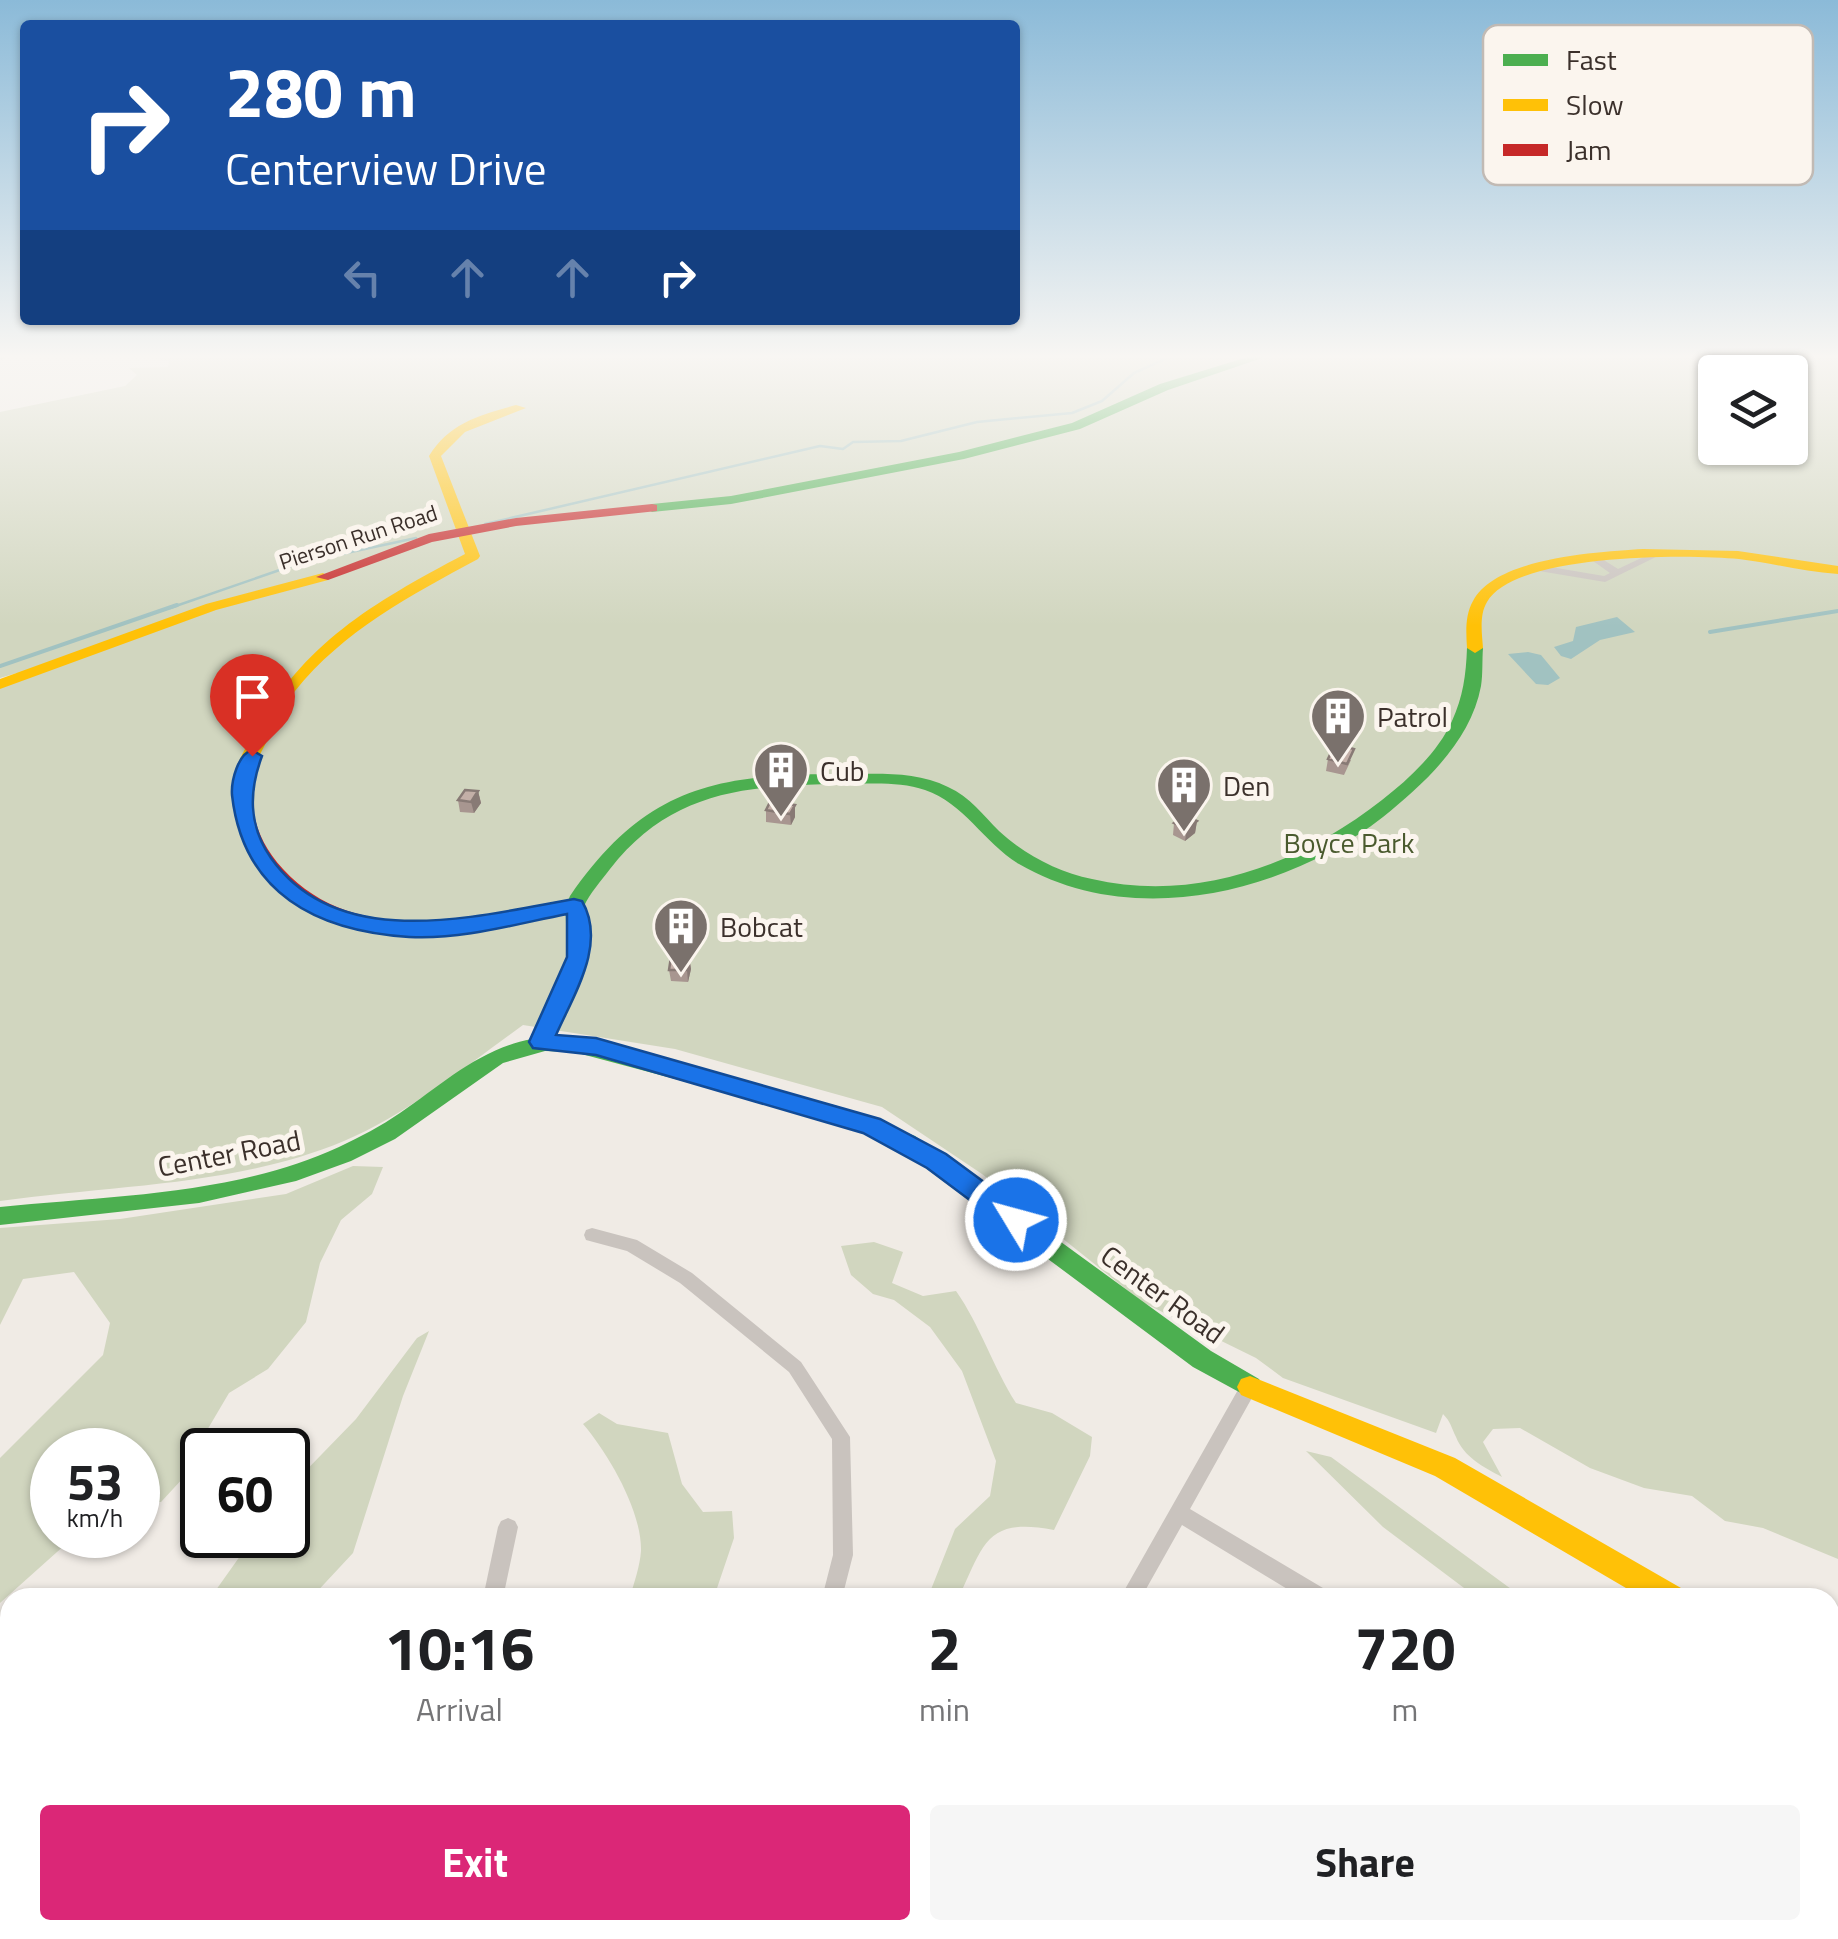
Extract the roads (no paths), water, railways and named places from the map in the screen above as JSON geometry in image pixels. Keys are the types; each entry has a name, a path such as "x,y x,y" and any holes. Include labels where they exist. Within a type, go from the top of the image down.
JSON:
{"street":[{"path":"440,445 434,456 474,556 323,648 263,726 241,785 245,820 254,848 277,882 314,908 342,918 409,929 462,926 574,906 636,829 660,813 717,788 764,780 874,779 928,786 946,792 988,834 1029,864 1092,885 1167,892 1208,889 1254,877 1344,836 1389,804 1435,756 1462,722 1476,689 1478,663 1471,625 1480,600 1496,583 1540,568 1596,558 1657,554 1718,552 1838,570"},
{"name":"Pierson Run Road","path":"0,684 211,607 312,581 401,546 463,530 731,500 999,445"},
{"path":"1540,568 1594,579 1657,554"},
{"path":"1596,558 1617,573"},
{"path":"541,1042 579,957 580,919 574,906"},
{"name":"Center Road","path":"0,1216 227,1186 307,1168 367,1144 404,1123 508,1049 565,1042 632,1056 837,1114 907,1142 1202,1359 1249,1387 1315,1417 1446,1466 1654,1588"},
{"path":"592,1235 631,1245 686,1278 795,1367 841,1437 842,1555 834,1588"},
{"path":"1136,1588 1249,1387"},
{"path":"1179,1512 1304,1588"},
{"path":"495,1588 508,1527"}],"water":[{"path":"1617,617 1635,632 1600,640 1571,659 1561,656 1554,647 1573,641 1576,627"},
{"path":"1508,654 1541,655 1560,678 1548,685 1536,684"}],"waterway":[{"path":"485,524 820,446 843,449 848,445"},
{"path":"170,608 300,563 416,538"},
{"path":"0,666 177,605"},
{"path":"1710,632 1838,611"}],"place":[{"name":"Patrol","path":"1338,765"},
{"name":"Cub","path":"781,819"},
{"name":"Den","path":"1184,834"},
{"name":"Bobcat","path":"681,975"}],"park label":[{"name":"Boyce Park","path":"1349,842"}]}
